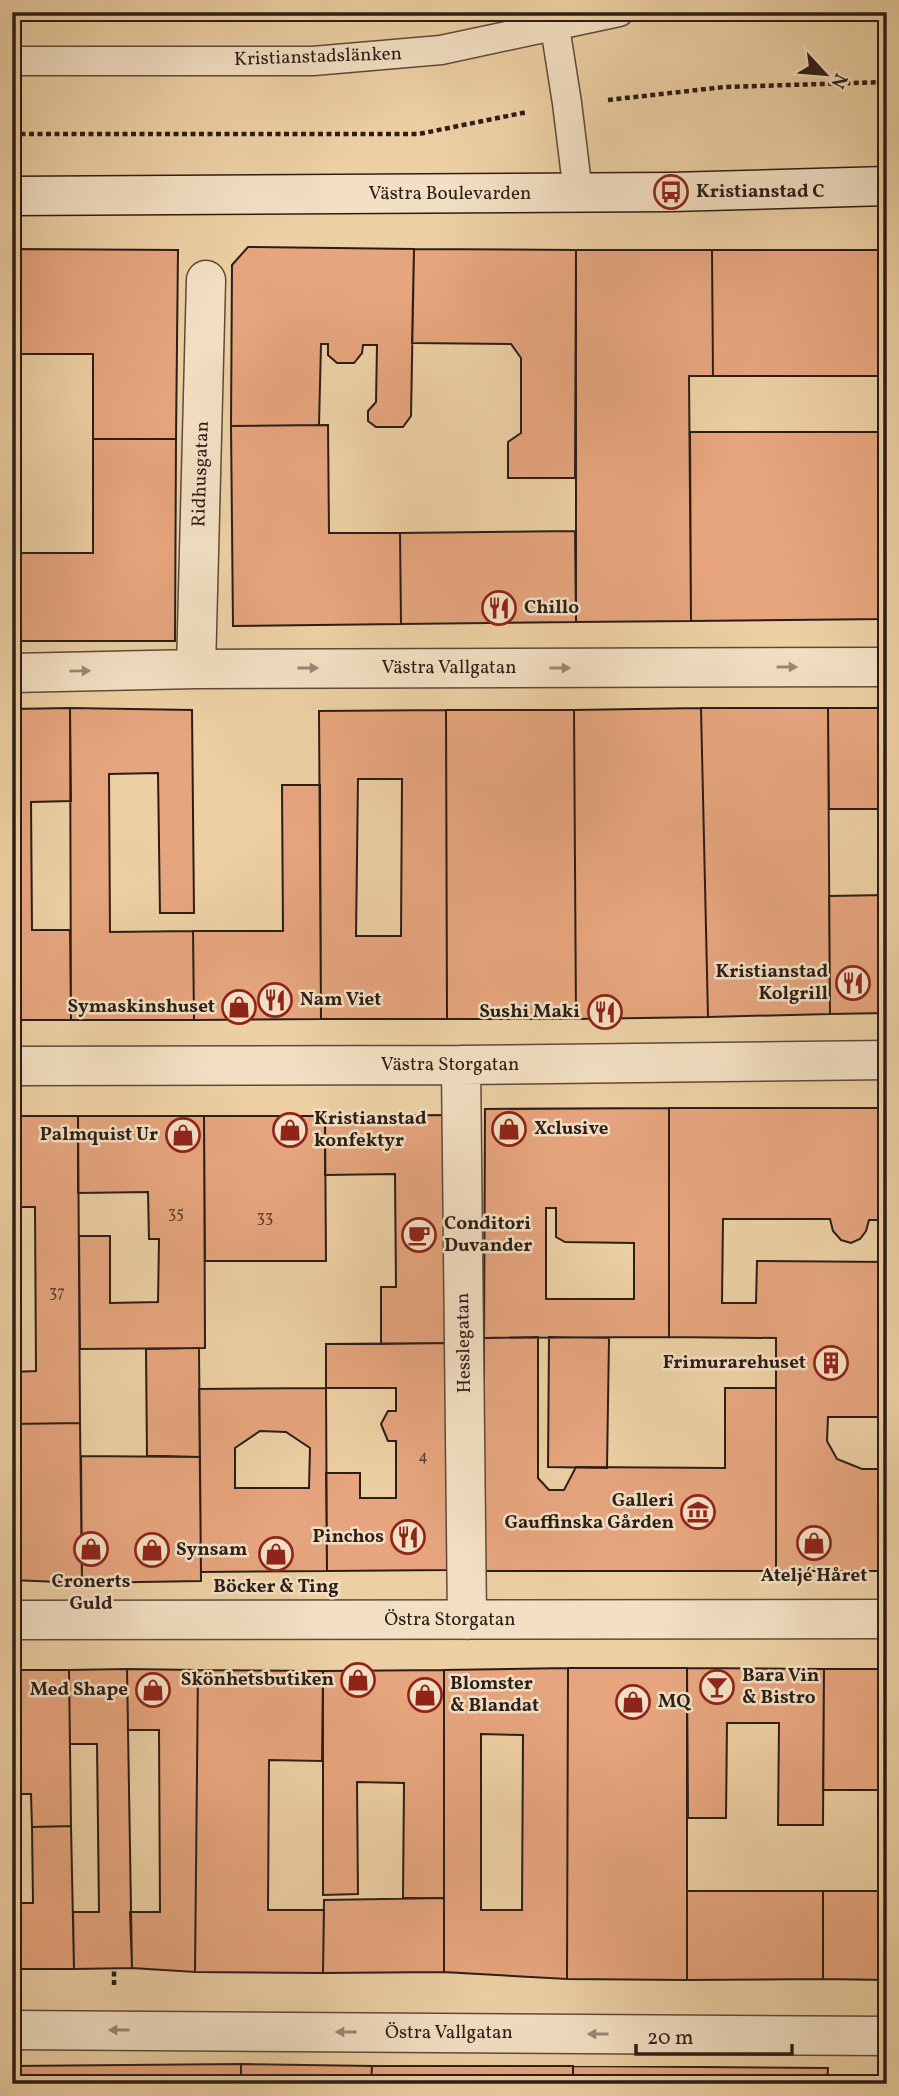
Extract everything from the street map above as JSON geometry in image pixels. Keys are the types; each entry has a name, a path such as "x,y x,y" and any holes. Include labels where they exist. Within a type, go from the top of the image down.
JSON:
{"street":[{"name":"Västra Boulevarden","path":"12,196 578,193 887,186"},
{"name":"Ridhusgatan","path":"196,668 206,280"},
{"name":"Västra Vallgatan","path":"12,673 196,668 887,667"},
{"name":"Västra Storgatan","path":"12,1066 887,1060"},
{"name":"Hesslegatan","path":"461,1065 467,1620"},
{"name":"Östra Storgatan","path":"12,1620 887,1619"},
{"name":"Östra Vallgatan","path":"12,2029 887,2036"}],"lane":[{"name":"Kristianstadslänken","path":"12,61 358,59 442,50 619,12"},
{"path":"555,27 578,193"}],"path":[{"path":"12,134 419,134 567,103 619,100 724,87 887,82"}],"building":[{"path":"248,247 414,249 411,416 403,427 376,427 368,421 368,411 376,402 377,345 363,345 362,353 354,363 337,363 328,355 328,344 321,344 319,425 231,426 232,265"},
{"path":"12,249 178,250 176,439 93,439 93,354 13,354"},
{"path":"414,249 576,250 575,478 508,478 508,442 521,433 521,358 511,344 412,343"},
{"path":"576,250 712,250 713,376 689,376 691,621 576,622"},
{"path":"712,250 887,250 887,376 713,376"},
{"path":"328,425 329,533 400,533 401,624 233,626 231,426"},
{"path":"690,432 887,432 887,619 691,621"},
{"path":"93,439 176,439 175,641 12,641 12,553 93,553"},
{"path":"575,531 576,622 401,624 400,533"},
{"path":"70,708 71,801 31,802 32,930 70,930 71,1020 12,1020 12,709"},
{"path":"70,708 192,710 194,913 160,913 158,773 109,774 110,932 193,931 194,1020 71,1020"},
{"path":"701,708 828,708 830,1014 708,1017"},
{"path":"701,708 708,1017 576,1019 574,710"},
{"path":"828,708 887,708 887,809 829,809"},
{"path":"446,710 447,1019 321,1019 319,711","holes":["358,779 402,779 401,936 356,936"]},
{"path":"446,710 574,710 576,1019 447,1019"},
{"path":"282,785 320,785 321,1019 194,1020 193,931 283,931"},
{"path":"887,895 887,1013 830,1014 829,896"},
{"path":"669,1108 669,1337 484,1338 485,1109","holes":["546,1208 556,1208 556,1237 565,1242 634,1243 634,1299 546,1299"]},
{"name":"Frimurarehuset","path":"669,1108 887,1108 887,1220 869,1220 860,1239 851,1243 841,1240 833,1231 830,1219 723,1219 722,1303 756,1303 757,1261 887,1262 887,1417 828,1417 827,1441 837,1459 862,1469 887,1469 887,1571 776,1571 776,1338 669,1337"},
{"path":"448,1115 449,1343 381,1344 381,1287 396,1287 395,1174 325,1175 325,1116"},
{"path":"12,1116 78,1116 80,1423 12,1424 12,1372 36,1371 35,1207 12,1207"},
{"path":"78,1116 204,1116 205,1348 80,1349 79,1236 110,1236 110,1303 158,1302 159,1239 149,1239 148,1192 78,1193"},
{"path":"204,1116 325,1116 326,1261 205,1261"},
{"path":"538,1337 538,1478 549,1490 564,1490 576,1467 725,1468 725,1388 776,1388 776,1571 484,1571 484,1338"},
{"path":"549,1337 609,1338 607,1468 548,1467"},
{"path":"449,1343 450,1570 327,1571 326,1473 360,1473 360,1498 396,1498 396,1441 388,1441 381,1424 388,1411 396,1411 396,1388 326,1388 326,1344"},
{"path":"199,1348 200,1457 147,1456 146,1349"},
{"path":"326,1388 327,1571 201,1572 199,1389","holes":["260,1431 286,1432 310,1448 309,1488 235,1488 235,1448"]},
{"path":"80,1423 82,1583 12,1580 12,1424"},
{"path":"81,1456 200,1457 201,1581 82,1583"},
{"path":"568,1668 567,1979 444,1972 444,1670","holes":["481,1734 523,1735 522,1910 481,1910"]},
{"path":"568,1668 687,1668 687,1980 567,1979"},
{"path":"687,1668 824,1669 823,1825 778,1825 779,1723 727,1723 726,1818 688,1818"},
{"path":"127,1669 132,1968 74,1969 73,1912 99,1912 97,1744 70,1744 69,1670"},
{"path":"127,1669 198,1670 195,1972 132,1968 130,1912 160,1912 159,1730 128,1730"},
{"path":"824,1669 887,1669 887,1790 823,1790"},
{"path":"12,1670 69,1670 71,1826 32,1827 31,1794 12,1794"},
{"path":"198,1670 323,1671 322,1761 269,1760 268,1910 324,1910 323,1973 195,1972"},
{"path":"444,1670 444,1898 403,1898 404,1783 357,1782 358,1894 323,1895 323,1671"},
{"path":"71,1826 74,1969 12,1969 12,1903 33,1903 32,1827"},
{"path":"687,1891 823,1891 823,1979 687,1980"},
{"path":"823,1891 887,1891 887,1980 823,1979"},
{"path":"444,1898 444,1972 323,1973 324,1900"},
{"path":"241,2064 241,2084 12,2084 12,2066"},
{"path":"241,2064 372,2066 371,2084 241,2084"},
{"path":"372,2066 573,2066 573,2084 371,2084"},
{"path":"573,2066 828,2068 827,2084 573,2084"}],"place":[{"name":"Kristianstad C","path":"671,192"},
{"name":"Chillo","path":"499,608"},
{"name":"Kristianstad Kolgrill","path":"853,983"},
{"name":"Nam Viet","path":"275,1000"},
{"name":"Symaskinshuset","path":"239,1007"},
{"name":"Sushi Maki","path":"605,1012"},
{"name":"Xclusive","path":"509,1129"},
{"name":"Kristianstad konfektyr","path":"290,1130"},
{"name":"Palmquist Ur","path":"183,1135"},
{"name":"Conditori Duvander","path":"419,1235"},
{"name":"Frimurarehuset","path":"831,1363"},
{"name":"Galleri Gauffinska Gården","path":"698,1512"},
{"name":"Pinchos","path":"408,1537"},
{"name":"Ateljé Håret","path":"814,1543"},
{"name":"Cronerts Guld","path":"91,1549"},
{"name":"Synsam","path":"152,1550"},
{"name":"Böcker & Ting","path":"276,1554"},
{"name":"Skönhetsbutiken","path":"358,1680"},
{"name":"Bara Vin & Bistro","path":"717,1687"},
{"name":"Med Shape","path":"153,1690"},
{"name":"Blomster & Blandat","path":"425,1695"},
{"name":"MQ","path":"633,1702"}]}
